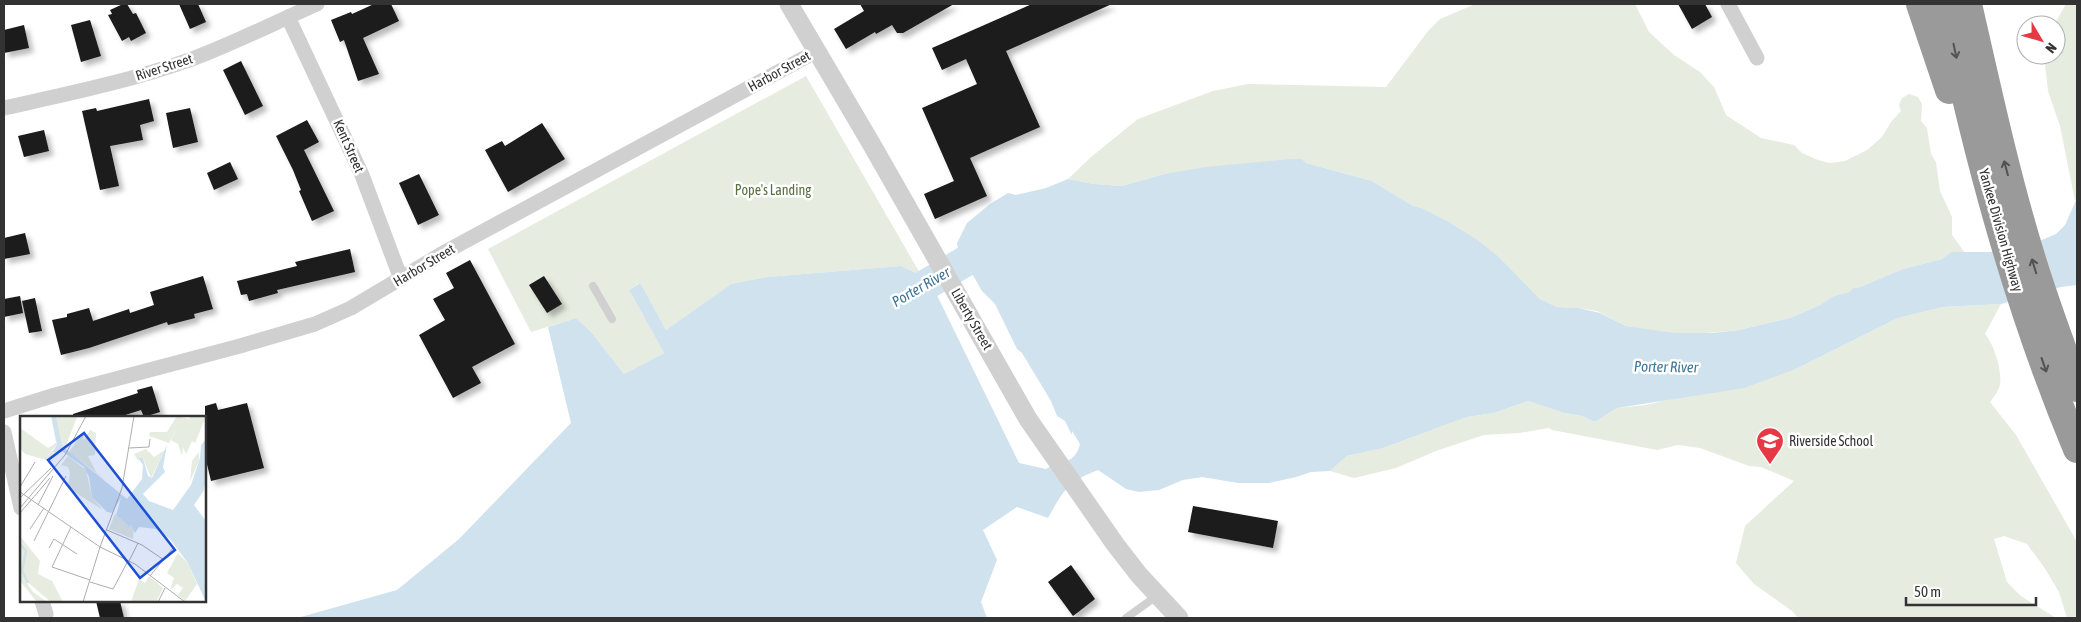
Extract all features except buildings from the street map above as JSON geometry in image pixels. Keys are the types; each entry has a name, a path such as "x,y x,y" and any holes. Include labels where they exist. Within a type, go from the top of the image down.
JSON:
{"highway":[{"path":"1920,4 1937,59 1983,168"},
{"name":"Yankee Division Highway","path":"1945,4 1983,168 2008,218 2039,316 2051,383 2077,449"},
{"name":"Yankee Division Highway","path":"1968,4 1996,131 2008,218"},
{"path":"1975,4 1976,40"},
{"name":"Yankee Division Highway","path":"2039,316 2077,388"}],"street":[{"name":"River Street","path":"4,108 106,85 164,68 193,58 294,11 317,4"},
{"name":"Liberty Street","path":"789,4 920,228 1028,419 1081,497 1139,575 1179,618"},
{"path":"1728,4 1757,58"},
{"name":"Kent Street","path":"294,11 362,175 401,279"},
{"name":"Harbor Street","path":"4,411 55,394 240,346 315,324 351,308 445,252 817,51"},
{"path":"4,432 20,504"}],"lane":[{"path":"593,286 612,319"},
{"path":"1126,618 1158,595"}],"green space":[{"path":"1635,4 1649,32 1674,55 1700,72 1714,87 1726,115 1761,138 1794,145 1802,153 1818,160 1830,163 1845,161 1867,150 1882,137 1891,122 1901,111 1899,105 1902,98 1909,94 1918,97 1922,104 1921,121 1927,128 1931,154 1936,162 1940,191 1952,217 1952,235 1965,253 1951,252 1942,259 1903,269 1860,287 1853,288 1849,292 1834,296 1820,305 1790,318 1739,330 1696,334 1669,333 1626,326 1597,311 1557,307 1540,299 1499,257 1452,224 1422,208 1413,206 1372,181 1306,163 1302,159 1164,174 1122,186 1094,184 1068,179 1091,157 1138,119 1213,91 1248,84 1386,87 1428,31 1440,19 1473,5"},
{"path":"2066,4 2077,4 2077,198 2075,201 2060,126 2048,91 2045,65 2066,65 2066,15 2060,15"},
{"name":"Pope's Landing","path":"806,76 921,275 901,266 767,277 731,284 666,330 639,283 629,290 664,353 624,374 592,333 576,318 531,332 488,249"},
{"path":"2001,304 1985,334 1995,352 2000,375 1999,388 1990,402 2016,435 2077,542 2077,618 2067,618 2059,592 2027,544 2004,536 1994,539 2007,582 2021,596 2056,618 1798,618 1792,611 1754,584 1736,563 1745,526 1794,481 1761,467 1749,466 1700,448 1678,445 1657,450 1549,428 1519,433 1484,435 1436,451 1396,468 1354,478 1330,471 1347,456 1383,448 1467,417 1494,413 1528,401 1564,413 1582,416 1595,422 1617,408 1646,405 1798,368 1898,318 1943,307"}],"water":[{"path":"1302,159 1306,163 1372,181 1413,206 1422,208 1447,221 1476,239 1499,257 1540,299 1557,307 1579,308 1600,313 1626,326 1674,333 1712,333 1739,330 1790,318 1820,305 1834,296 1849,292 1853,288 1860,287 1903,269 1942,259 1951,252 1990,252 2025,247 2056,234 2065,225 2077,198 2077,285 2061,287 2001,304 1943,307 1898,318 1798,368 1744,388 1617,408 1595,422 1582,416 1564,413 1528,401 1494,413 1467,417 1383,448 1347,456 1330,471 1311,472 1269,483 1238,483 1202,477 1183,480 1159,490 1139,492 1126,489 1098,470 1079,479 1067,488 1048,518 1017,507 983,530 997,560 981,602 987,618 297,618 397,590 459,539 571,423 548,327 576,318 592,333 624,374 664,353 629,290 640,283 666,330 731,284 767,277 901,266 929,279 1019,463 1046,469 1067,461 1075,456 1080,444 1072,431 1072,435 1065,421 1057,416 1051,401 1022,353 1017,349 995,304 982,291 958,249 957,243 967,223 990,204 1008,193 1016,195 1046,188 1068,179 1094,184 1122,186 1164,174 1206,167"}],"waterway":[{"name":"Porter River","path":"895,303 1003,239"}],"place":[{"name":"Riverside School","path":"1770,465"}]}
